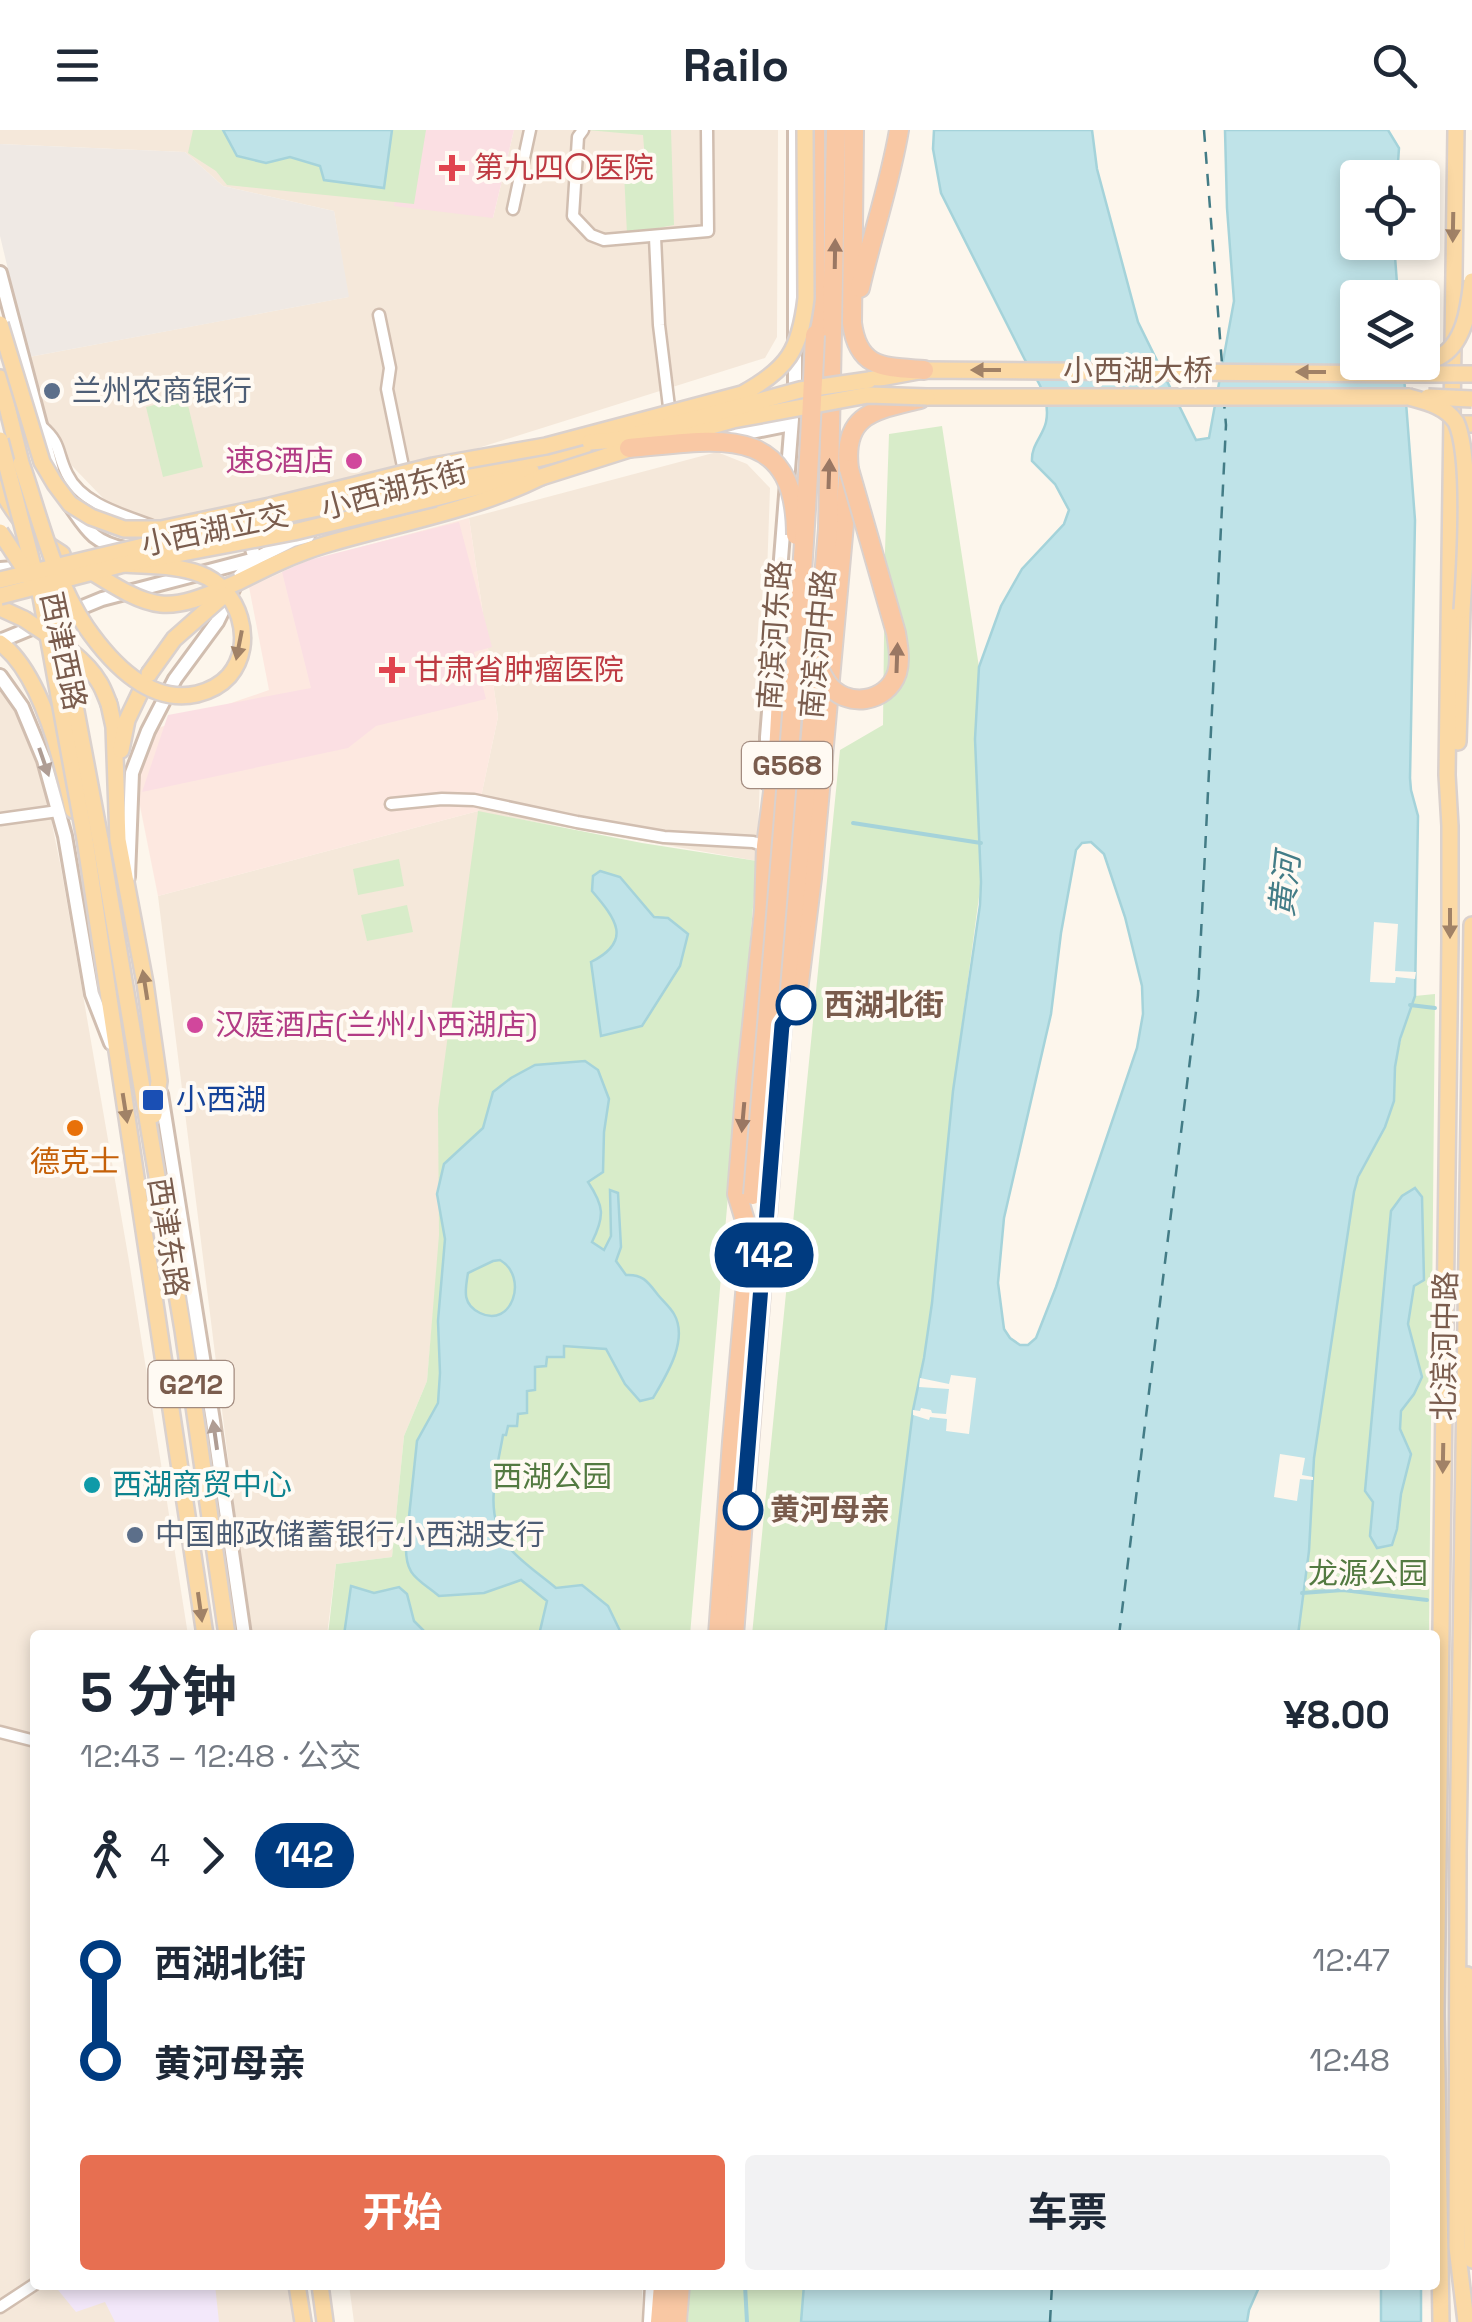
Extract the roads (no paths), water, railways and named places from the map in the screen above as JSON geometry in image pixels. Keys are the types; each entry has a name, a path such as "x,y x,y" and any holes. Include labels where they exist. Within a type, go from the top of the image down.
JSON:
{"highway":[{"name":"南滨河中路","path":"718,1630 809,481 815,335 815,130"},
{"name":"南滨河中路","path":"734,1630 782,1025 828,529 836,130"},
{"path":"854,130 854,342 871,362 924,370"},
{"path":"852,323 899,130"},
{"path":"809,481 810,638 826,682 836,693 851,700 866,700 881,694 892,683 899,669 899,654 847,454 856,424 874,410 927,397"},
{"path":"622,444 747,444 784,471 793,496 796,530 737,1194 750,1237"},
{"path":"782,1025 796,1005 812,878 849,469"},
{"path":"660,2322 663,2290"},
{"path":"677,2322 680,2290"}],"main road":[{"path":"0,324 42,462 54,484 70,504 91,517 124,528 176,526 433,466 546,446 672,417 742,394 768,380 797,342 806,298 805,130"},
{"name":"北滨河中路","path":"1440,1674 1456,130"},
{"path":"1440,356 1457,340 1472,281"},
{"name":"小西湖大桥","path":"622,444 800,390 924,370 1340,367"},
{"name":"小西湖大桥","path":"1440,369 1472,374"},
{"path":"0,378 21,463 56,570 88,629 141,685 163,695 185,696 212,690 231,674 242,649 242,624 233,599 201,574 124,564"},
{"name":"小西湖大桥","path":"622,444 868,395 1472,399"},
{"path":"1409,397 1436,404 1456,422 1465,442 1470,480 1457,775 1450,826"},
{"path":"0,488 18,518 42,542 118,589 150,604 173,606 195,601 322,545 518,488 622,444 672,417"},
{"path":"1452,424 1472,424"},
{"path":"0,440 41,596 93,839"},
{"path":"546,446 622,444"},
{"name":"小西湖立交","path":"0,580 215,529 622,444"},
{"name":"小西湖立交","path":"0,596 124,564 294,532 622,444"},
{"name":"西津西路","path":"21,463 67,664 93,839"},
{"path":"0,532 41,596"},
{"path":"116,778 127,720 149,674 174,638 238,582"},
{"path":"0,608 24,619 87,666 109,704 114,727 118,840 158,1082 151,1134"},
{"path":"0,642 17,657 55,741 100,942"},
{"name":"西津东路","path":"93,839 100,942 203,1630"},
{"name":"西津东路","path":"93,839 151,1134 226,1630"},
{"name":"北滨河中路","path":"1466,2322 1457,2247 1458,1852 1466,1586 1472,925"},
{"path":"1458,1852 1471,2007 1472,2260"},
{"name":"北滨河中路","path":"1440,2260 1441,2322"},
{"path":"298,2290 303,2322"},
{"path":"321,2290 325,2322"}],"street":[{"path":"513,209 530,130"},
{"path":"583,130 578,137 573,216 591,235 604,240 708,230 707,130"},
{"path":"792,424 796,389 795,130"},
{"path":"655,237 659,325 672,417"},
{"path":"0,273 54,476 64,496 86,529 104,545 140,552"},
{"path":"379,315 390,368 387,389 408,486"},
{"name":"小西湖东街","path":"0,569 190,542 672,417 796,389"},
{"name":"小西湖东街","path":"0,642 102,599 220,570 255,559 293,540 590,461 792,424"},
{"name":"南滨河东路","path":"766,846 767,737 792,424"},
{"path":"40,425 54,438 68,477 90,500 190,542 216,561 224,582 224,606"},
{"path":"128,884 132,772 148,730 175,679 216,622 239,577 255,559 246,528"},
{"name":"西津东路","path":"0,676 22,707 44,760 65,836 92,994 117,1057"},
{"path":"391,804 474,800 664,837 766,846"},
{"path":"0,819 58,811"},
{"name":"西津东路","path":"158,1082 243,1630"},
{"path":"0,1732 30,1740"},
{"path":"0,2307 30,2287"},
{"path":"649,2322 651,2290"}],"water":[{"path":"223,130 392,130 384,188 324,180 320,166 290,157 266,163 237,156"},
{"name":"黄河","path":"934,130 1092,130 1097,169 1138,322 1196,440 1209,438 1234,301 1225,130 1388,130 1399,148 1398,160 1340,160 1340,260 1395,260 1397,280 1340,280 1340,380 1404,380 1415,520 1410,778 1418,816 1415,996 1400,1039 1394,1101 1354,1192 1314,1458 1309,1551 1299,1630 886,1630 913,1410 932,1303 953,1091 980,905 975,739 979,667 1001,606 1022,569 1064,524 1069,510 1055,484 1032,461 1047,413 1038,381 941,193 933,149","holes":["1091,842 1104,854 1142,986 1143,1014 1137,1048 1056,1287 1036,1338 1028,1345 1020,1345 1004,1329 998,1283 1004,1218 1051,1014 1076,850 1082,843"]},
{"path":"600,871 620,877 654,917 668,918 688,934 680,966 642,1026 601,1036 591,962 612,946 616,929 592,891 593,876"},
{"path":"585,1061 598,1070 609,1099 603,1172 588,1182 601,1211 592,1242 604,1250 611,1236 610,1190 618,1193 621,1247 616,1261 626,1275 645,1280 678,1324 674,1357 653,1398 640,1401 625,1384 606,1349 564,1346 564,1357 547,1357 546,1366 535,1367 535,1390 527,1391 527,1413 518,1414 517,1426 508,1426 503,1435 494,1506 495,1519 507,1545 556,1588 582,1585 608,1606 620,1630 540,1630 547,1601 521,1580 484,1593 439,1596 414,1575 406,1555 417,1441 438,1403 438,1321 445,1239 437,1194 444,1164 483,1128 493,1092 535,1065","holes":["500,1260 514,1278 513,1299 501,1314 480,1313 470,1305 466,1296 468,1273"]},
{"path":"1415,1188 1422,1197 1424,1280 1414,1286 1408,1324 1422,1377 1401,1411 1400,1429 1411,1454 1397,1529 1392,1545 1377,1548 1370,1536 1373,1502 1365,1491 1391,1211 1402,1196"},
{"path":"351,1586 374,1593 399,1587 407,1594 414,1621 423,1630 345,1630"},
{"path":"804,2290 1258,2290 1247,2322 801,2322"},
{"path":"1381,2290 1421,2290 1421,2322 1381,2322"}],"waterway":[{"path":"853,823 981,843"},
{"path":"1410,1005 1435,1008"},
{"path":"1302,1593 1343,1590 1427,1600"},
{"path":"745,2290 747,2322"}],"place":[{"name":"第九四〇医院","path":"452,168"},
{"name":"兰州农商银行","path":"52,391"},
{"name":"速8酒店","path":"354,461"},
{"name":"甘肃省肿瘤医院","path":"392,670"},
{"name":"西湖北街","path":"796,1005"},
{"name":"汉庭酒店(兰州小西湖店)","path":"195,1025"},
{"name":"小西湖","path":"153,1100"},
{"name":"德克士","path":"75,1128"},
{"name":"西湖商贸中心","path":"92,1485"},
{"name":"黄河母亲","path":"743,1510"},
{"name":"中国邮政储蓄银行小西湖支行","path":"135,1535"}],"park label":[{"name":"西湖公园","path":"552,1477"},
{"name":"龙源公园","path":"1368,1574"}]}
